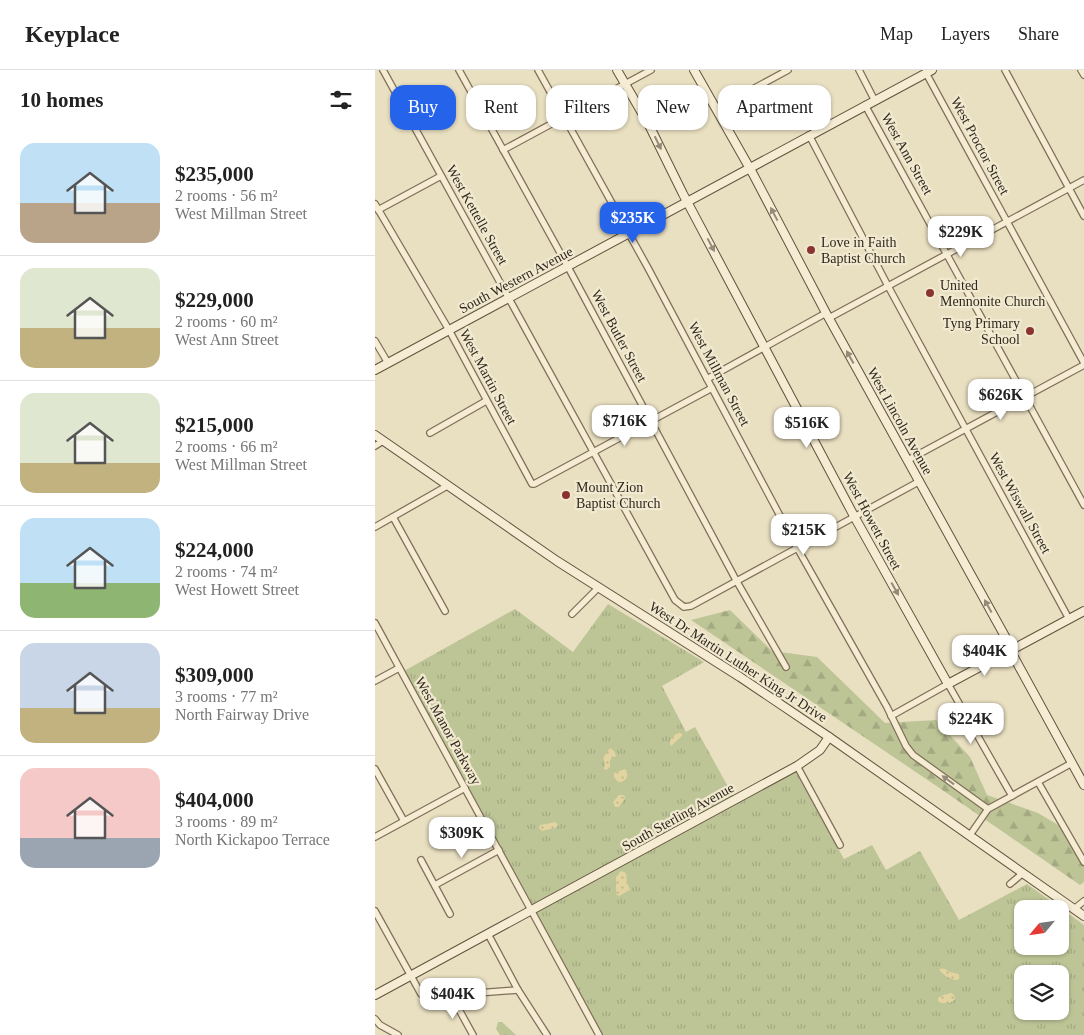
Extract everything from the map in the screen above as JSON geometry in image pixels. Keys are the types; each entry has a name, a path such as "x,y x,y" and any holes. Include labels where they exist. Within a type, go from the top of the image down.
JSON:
{"main road":[{"name":"West Howett Street","path":"617,70 649,125 687,202 855,516 948,684"},
{"name":"West Lincoln Avenue","path":"694,70 1007,640 1010,650 1084,785"},
{"name":"South Western Avenue","path":"375,370 929,72"},
{"name":"West Dr Martin Luther King Jr Drive","path":"375,435 447,486 599,588 741,677 829,736 1084,916"},
{"path":"948,684 1084,611"},
{"name":"South Sterling Avenue","path":"375,995 797,766 821,750 829,736"}],"street":[{"name":"West Kettelle Street","path":"383,70 675,600 683,607 691,606 737,580"},
{"name":"West Butler Street","path":"459,70 568,267 650,422 786,667"},
{"name":"West Millman Street","path":"538,70 546,85"},
{"path":"625,84 651,70"},
{"path":"716,109 789,70"},
{"name":"West Ann Street","path":"859,70 875,101"},
{"path":"1005,70 1084,216"},
{"path":"1081,70 1084,75"},
{"name":"West Proctor Street","path":"929,72 1084,364"},
{"name":"West Ann Street","path":"865,106 1084,505"},
{"path":"503,150 546,127"},
{"name":"West Millman Street","path":"571,130 629,233 797,548 906,746 913,755 988,809"},
{"name":"West Wiswall Street","path":"809,135 888,286 1069,619"},
{"path":"377,211 441,176"},
{"path":"707,379 827,315 888,286 1084,180"},
{"name":"West Martin Street","path":"377,211 417,274 449,330 532,484 593,453"},
{"path":"375,341 388,363"},
{"path":"908,460 1084,364"},
{"path":"593,453 712,388"},
{"path":"430,433 486,401"},
{"path":"375,446 383,441"},
{"path":"737,580 920,481"},
{"path":"375,526 447,486"},
{"path":"393,517 445,611"},
{"path":"572,614 599,588"},
{"name":"West Manor Parkway","path":"375,623 599,1035"},
{"path":"375,681 399,668"},
{"path":"891,716 948,684"},
{"name":"West Howett Street","path":"948,684 1011,796"},
{"path":"970,835 988,809 1072,763"},
{"path":"797,766 840,846"},
{"path":"375,769 404,821"},
{"path":"1038,782 1084,862"},
{"path":"375,837 465,788"},
{"path":"435,886 499,850"},
{"path":"421,860 450,914"},
{"path":"1010,884 1023,873"},
{"path":"1074,909 1084,901"},
{"path":"375,910 421,994 451,995 518,990"},
{"path":"488,934 518,990 547,1035"},
{"path":"451,995 473,1035"},
{"path":"375,1019 380,1025 399,1035"}],"green space":[{"path":"608,604 704,662 662,686 686,732 695,727 737,803 795,771 844,859 872,845 886,870 920,851 959,920 1027,884 1049,900 1014,900 1014,955 1069,955 1069,914 1084,925 1084,1035 603,1035 404,671 515,609 573,652"},
{"path":"730,610 772,651 817,657 885,723 936,720 970,757 987,795 1038,813 1070,832 1084,858 1084,882 1080,885 691,620"},
{"path":"498,1022 502,1022 516,1035 500,1035 496,1029"}],"sand":[{"path":"678,732 682,736 671,746 670,740"},
{"path":"610,748 616,756 610,760 610,767 606,770 604,769 605,763 603,758"},
{"path":"625,769 628,773 626,779 618,782 614,777 614,773"},
{"path":"619,795 624,795 625,798 619,807 615,807 613,802"},
{"path":"556,822 558,825 555,828 542,831 539,828 540,825"},
{"path":"621,871 626,873 630,890 619,896 616,894 616,877"},
{"path":"943,968 959,974 959,979 952,979 944,975 939,969"},
{"path":"951,993 955,999 950,1003 938,1001 938,998"}],"place":[{"name":"Love in Faith Baptist Church","path":"811,250"},
{"name":"United Mennonite Church","path":"930,293"},
{"name":"Tyng Primary School","path":"1030,331"},
{"name":"Mount Zion Baptist Church","path":"566,495"}]}
